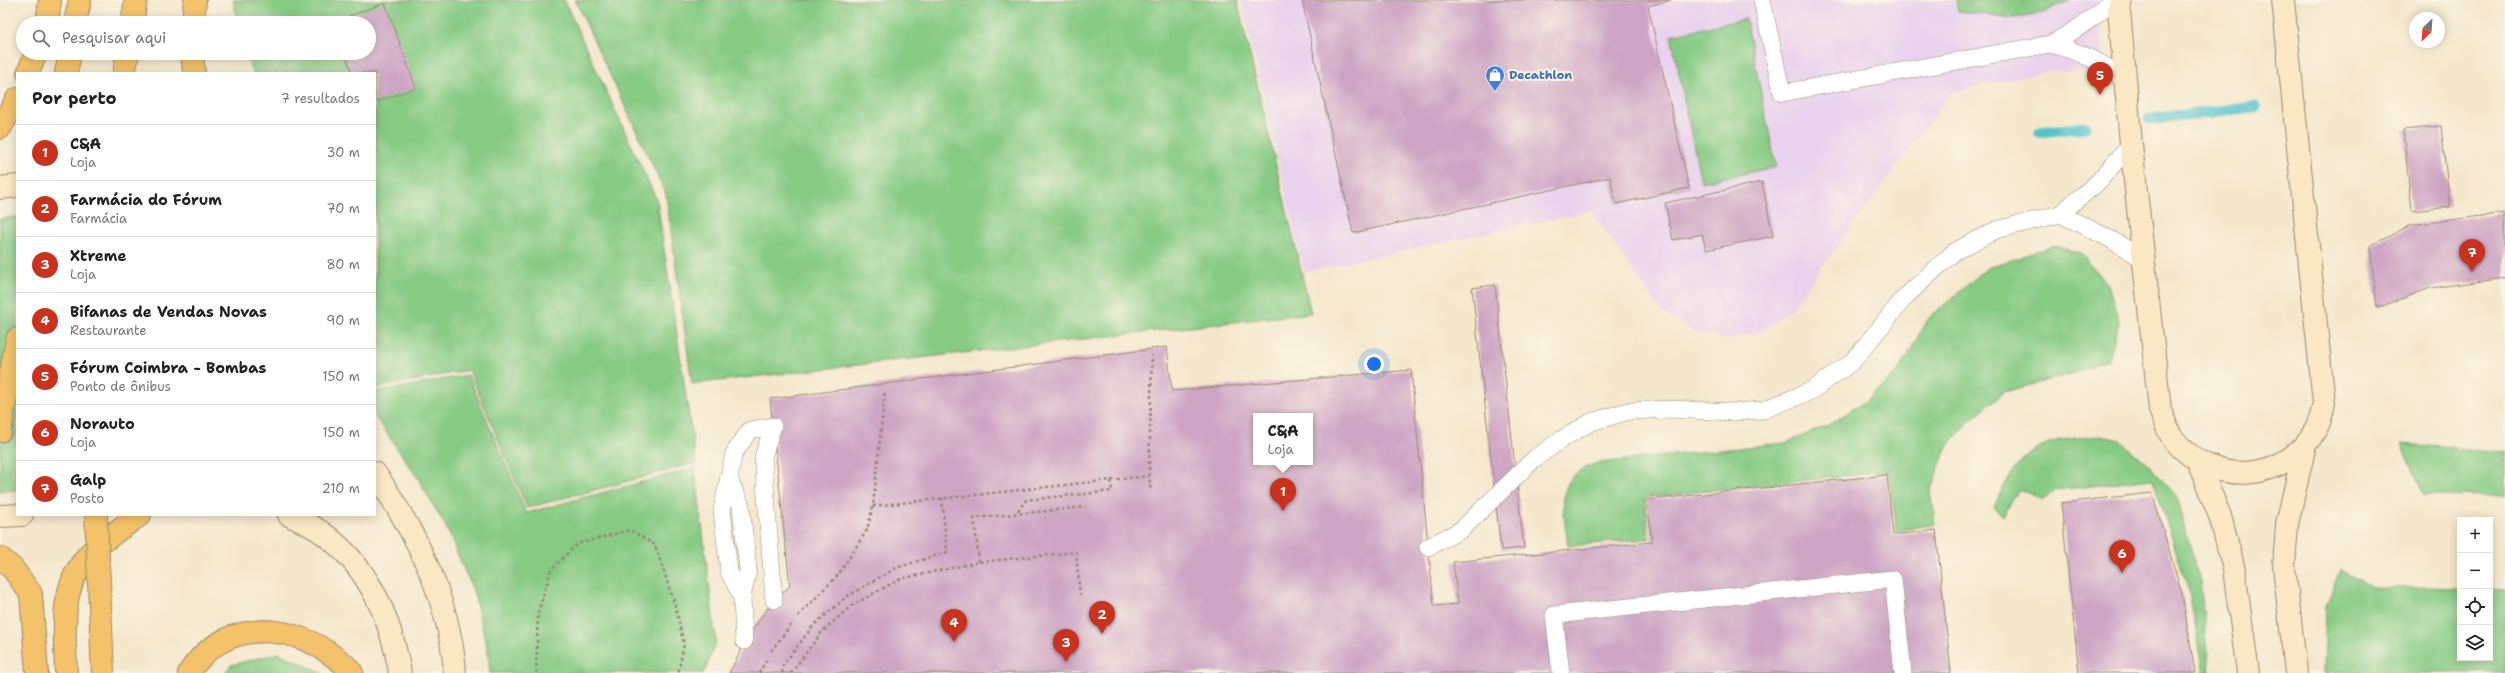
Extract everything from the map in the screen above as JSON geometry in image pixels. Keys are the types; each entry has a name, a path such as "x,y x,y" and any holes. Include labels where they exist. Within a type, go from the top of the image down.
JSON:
{"main road":[{"path":"48,16 50,0"},
{"path":"77,16 80,0"},
{"path":"133,16 136,0"},
{"path":"194,16 196,0"},
{"path":"2121,0 2119,10 2131,144 2160,410 2174,440 2198,462 2229,473 2262,472 2291,458 2305,445 2318,426 2324,403 2283,0"},
{"path":"28,72 33,60"},
{"path":"66,72 69,60"},
{"path":"124,72 127,60"},
{"path":"193,60 194,72"},
{"path":"0,128 16,101"},
{"path":"0,188 16,186"},
{"path":"0,432 16,344"},
{"path":"2296,673 2284,567 2287,524 2305,445"},
{"path":"2198,462 2220,516 2234,569 2248,673"},
{"path":"376,475 419,543 444,608 454,655 455,673"},
{"path":"0,516 16,515"},
{"path":"96,516 103,673"},
{"path":"66,673 65,611 71,582 86,558 139,516"},
{"path":"291,516 324,533 349,555 373,588 394,639 400,673"},
{"path":"0,558 13,570 31,594 37,673"},
{"path":"189,673 196,661 219,643 252,630 288,633 316,644 347,667 352,673"}],"lane":[{"path":"1762,0 1782,93 2050,44 2078,29 2097,16 2112,0"},
{"path":"2050,44 2072,50 2109,67 2125,80"},
{"path":"1428,546 1461,530 1534,459 1562,439 1592,422 1630,411 1670,409 1732,412 1763,410 1811,391 1852,362 1906,296 1954,252 1996,230 2060,214 2098,182 2131,144"},
{"path":"2060,214 2110,239 2143,259"},
{"path":"744,641 742,597 729,572 722,510 734,453 750,430 773,426 763,457 774,600"},
{"path":"1561,673 1554,615 1892,578 1903,673"}],"path":[{"path":"1151,492 1149,476 1152,355"},
{"path":"759,673 775,643 798,615 838,575 855,551 866,530 873,506 885,391"},
{"path":"873,506 1149,476"},
{"path":"1016,514 1026,500 1112,491 1111,480"},
{"path":"782,673 783,665 813,626 846,596 896,568 947,552 942,498"},
{"path":"979,562 974,518 1086,507"},
{"path":"536,673 538,613 550,570 577,544 630,530 655,545 676,605 684,645 678,673"},
{"path":"791,673 822,632 851,606 900,579 979,562 1076,552 1080,595"}],"shaded area":[{"path":"1241,0 2098,0 2105,74 2054,70 1952,92 1790,310 1761,332 1728,339 1697,333 1662,312 1591,211 1304,272"}],"green space":[{"path":"233,0 564,0 657,201 696,463 527,508 469,370 376,388 376,72 253,72 248,60 376,60 376,16 236,16"},
{"path":"575,0 1237,0 1311,313 692,384 666,194"},
{"path":"1956,0 2070,0 2043,13 2013,18 1958,11"},
{"path":"1746,19 1776,167 1701,182 1671,35"},
{"path":"16,217 16,490 0,491 0,219"},
{"path":"2054,246 2080,253 2108,284 2119,323 2109,359 2075,373 2004,392 1970,420 1946,449 1931,488 1935,524 1897,531 1888,471 1645,498 1649,539 1568,546 1564,496 1567,485 1573,476 1583,469 1598,463 1785,443 1825,427 1863,403 1897,373 1929,318 1987,268"},
{"path":"468,375 526,513 695,468 716,641 704,673 490,673 488,650 473,590 446,527 419,480 376,417 376,392"},
{"path":"2101,436 2120,440 2149,466 2176,497 2200,581 2210,673 2204,673 2189,591 2153,479 2056,490 2043,500 2019,489 2003,516 1994,507 2003,487 2015,469 2029,454 2055,441"},
{"path":"2402,444 2505,452 2505,496 2424,495"},
{"path":"2340,570 2372,587 2457,589 2457,661 2493,661 2493,589 2505,590 2505,673 2324,673 2326,607"},
{"path":"279,653 322,673 225,673 231,665"}],"building":[{"name":"Decathlon","path":"1302,0 1671,0 1648,6 1689,188 1616,204 1610,177 1353,233"},
{"path":"385,3 416,88 376,102 376,72 352,72 347,60 376,60 376,16 349,16"},
{"path":"2441,126 2450,207 2412,211 2403,130"},
{"path":"1762,182 1773,236 1706,250 1702,234 1673,240 1665,203"},
{"path":"2505,213 2505,278 2430,288 2377,308 2370,246 2411,225"},
{"path":"1495,285 1524,548 1501,550 1472,288"},
{"path":"1167,347 1172,391 1411,370 1434,606 1458,604 1453,562 1652,542 1647,500 1887,475 1893,535 1936,530 1951,673 729,673 752,630 774,600 790,586 770,399"},
{"path":"2152,493 2182,594 2195,673 2079,673 2061,503"}],"waterway":[{"path":"2149,119 2255,107"},
{"path":"2039,132 2085,127"}],"place":[{"name":"Decathlon","path":"1495,92"},
{"name":"Fórum Coimbra - Bombas","path":"2100,95"},
{"name":"Galp","path":"2472,272"},
{"name":"C&A","path":"1283,511"},
{"name":"Norauto","path":"2122,573"},
{"name":"Farmácia do Fórum","path":"1102,634"},
{"name":"Bifanas de Vendas Novas","path":"954,642"},
{"name":"Xtreme","path":"1066,662"}]}
